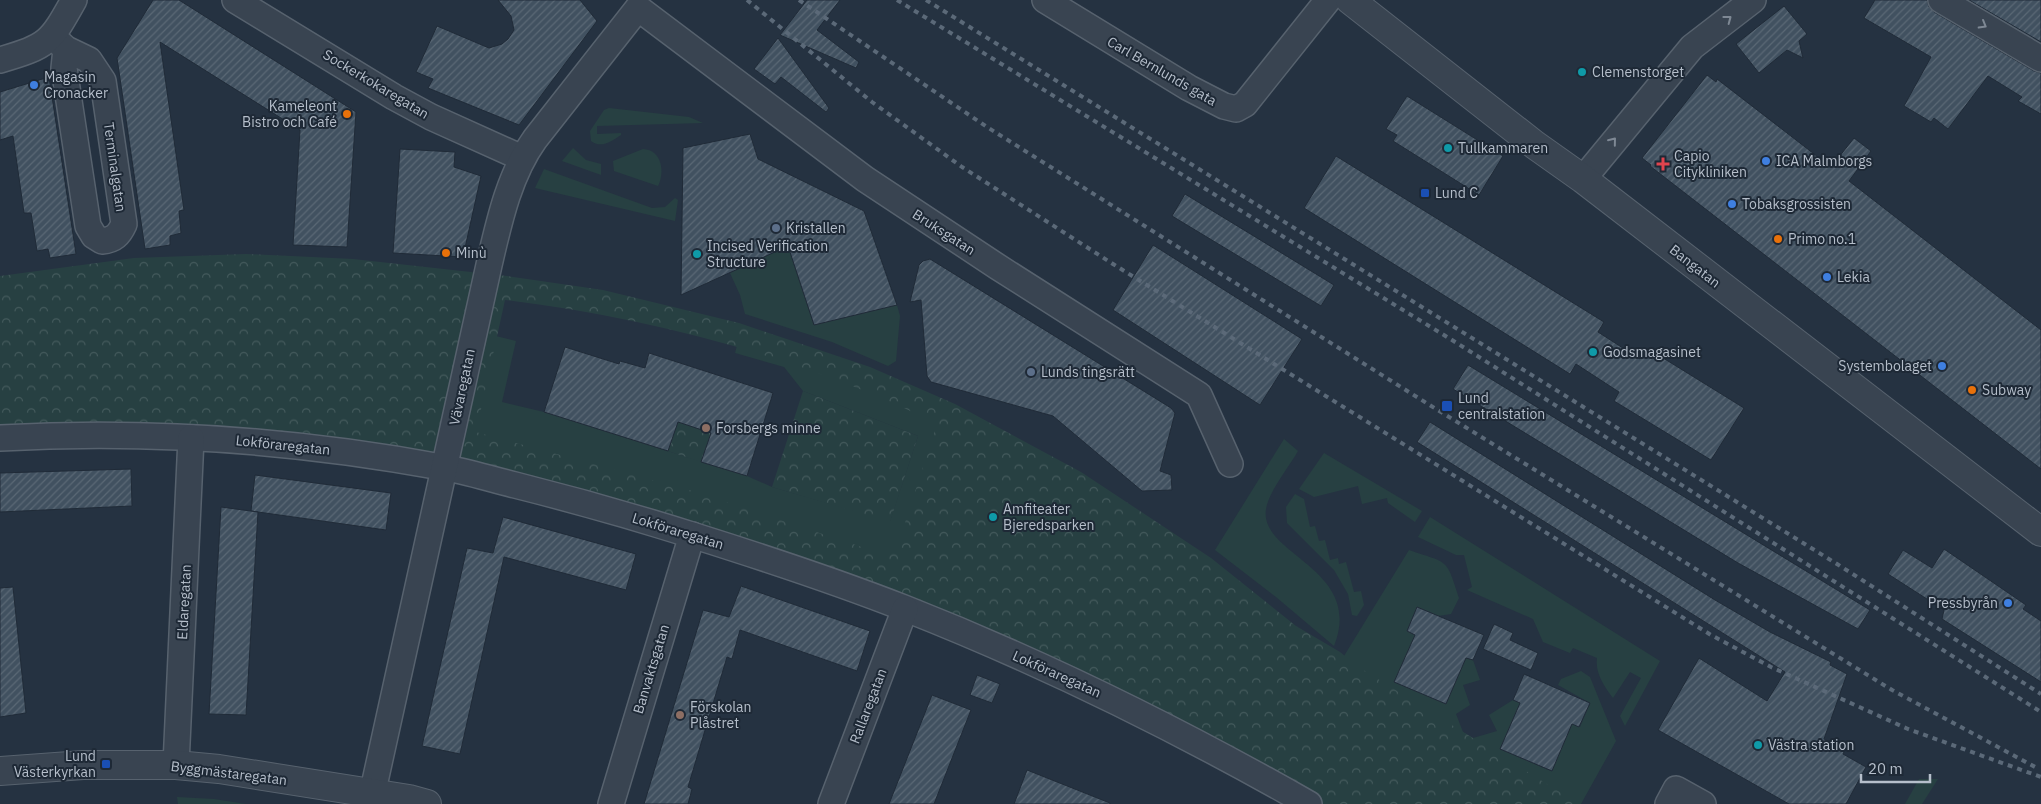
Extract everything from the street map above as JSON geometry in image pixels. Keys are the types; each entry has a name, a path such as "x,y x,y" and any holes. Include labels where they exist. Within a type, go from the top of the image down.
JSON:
{"street":[{"path":"0,60 39,47 59,43 74,0"},
{"name":"Sockerkokaregatan","path":"235,0 394,98 522,158"},
{"name":"Carl Bernlunds gata","path":"1045,0 1189,88 1224,106 1236,109 1245,104 1328,0"},
{"name":"Bangatan","path":"1350,0 1528,140 1582,179 2041,532"},
{"path":"1582,179 1692,47 1753,0"},
{"path":"1941,0 2041,59"},
{"name":"Vävaregatan","path":"372,799 496,234 522,158 638,8"},
{"name":"Bruksgatan","path":"638,8 785,120 898,202 1199,395 1230,464"},
{"name":"Terminalgatan","path":"59,43 89,60 103,81 124,224 120,232 112,240 102,241 94,236 88,226 59,43"},
{"name":"Lokföraregatan","path":"0,438 138,434 298,446 444,467 545,493 692,535 767,559 906,609 1061,675 1138,712 1232,760 1309,804"},
{"name":"Eldaregatan","path":"176,765 191,438"},
{"name":"Banvaktsgatan","path":"611,804 692,535"},
{"name":"Rallaregatan","path":"831,804 906,609"},
{"name":"Byggmästaregatan","path":"0,771 83,765 176,765 219,769 372,799 427,804"},
{"path":"1668,804 1676,789 1703,804"}],"green space":[{"path":"609,108 689,117 703,123 597,126 597,134 621,133 621,135 603,144 595,143 591,141 590,131 604,110"},
{"path":"573,148 586,160 601,164 601,175 562,161"},
{"path":"643,149 649,150 658,157 661,174 658,186 614,171 613,161"},
{"path":"544,169 652,208 665,207 675,198 678,200 675,221 535,188"},
{"path":"788,246 814,325 897,305 900,316 896,361 888,366 832,342 745,314 740,295 730,273"},
{"path":"246,254 353,259 507,276 603,290 739,323 870,367 955,404 1081,472 1211,558 1296,626 1579,804 1309,804 832,582 348,451 0,438 0,276 134,258","holes":["505,300 614,317 670,330 782,361 888,401 937,424 900,538 880,553 689,490 476,432"]},
{"path":"740,334 954,415 929,571 470,444 496,336 516,341 502,402 544,412 747,476 772,487 890,521 918,436 803,391 784,367 735,353"},
{"path":"803,391 918,436 890,522 772,487"},
{"path":"678,422 711,433 701,462 668,451"},
{"path":"1284,439 1298,451 1275,487 1268,502 1266,509 1268,525 1278,539 1324,581 1335,598 1340,620 1334,646 1276,597 1215,550"},
{"path":"1324,453 1422,511 1415,522 1388,503 1387,498 1362,504 1358,486 1314,497 1299,489"},
{"path":"1295,494 1304,499 1310,527 1315,526 1319,541 1325,540 1330,560 1338,558 1339,564 1346,562 1354,592 1361,591 1364,605 1357,616 1352,615 1348,594 1334,570 1287,523 1286,507"},
{"path":"1430,517 1660,661 1625,726 1620,716 1641,678 1630,672 1613,698 1603,684 1597,669 1597,658 1573,648 1570,653 1543,642 1533,619 1467,590 1472,587 1464,555 1456,555 1418,537"},
{"path":"1409,550 1444,564 1448,568 1459,598 1451,614 1438,616 1417,607 1407,631 1415,635 1395,682 1446,704 1466,658 1473,660 1480,680 1463,685 1470,705 1456,714 1463,732 1473,738 1497,731 1489,715 1513,700 1520,703 1500,749 1551,771 1572,724 1580,727 1590,703 1558,685 1561,679 1581,671 1590,677 1616,741 1581,804 1485,804 1344,656"},
{"path":"1919,779 1938,779 1922,804 1905,804"},
{"path":"177,797 214,799 246,804 178,804"}],"building":[{"path":"153,0 179,0 356,112 347,247 293,245 300,130 160,42 184,210 179,211 181,233 170,236 170,245 145,249 117,58"},
{"path":"498,0 580,0 597,21 519,125 428,88 433,79 416,72 437,26 489,48 502,44 508,39 514,30 511,16"},
{"path":"807,0 840,0 817,30 859,62 856,68 780,35"},
{"path":"1875,0 1927,0 1929,7 1934,12 2034,71 2041,73 2041,114 2018,101 2022,97 1988,76 1948,129 1934,118 1931,122 1904,106 1931,57 1864,18"},
{"path":"1969,0 2041,0 2041,42"},
{"path":"1784,6 1807,34 1799,41 1803,58 1787,50 1759,73 1736,44"},
{"path":"778,38 829,108 826,112 781,77 775,84 754,69"},
{"path":"1707,75 1716,82 1717,79 1831,167 1854,138 1871,151 1849,181 2041,330 2041,469 1642,158"},
{"path":"49,77 76,254 50,258 48,249 37,251 31,213 24,213 13,136 0,140 0,92"},
{"name":"Tullkammaren","path":"1407,96 1503,156 1479,195 1393,141 1397,135 1386,129"},
{"name":"Kristallen","path":"750,134 758,159 864,211 897,305 814,325 788,246 681,295 683,148"},
{"path":"400,149 455,152 454,167 481,176 463,257 393,253"},
{"path":"1336,156 1604,322 1598,332 1640,359 1647,348 1744,408 1711,460 1614,401 1619,392 1576,364 1570,374 1304,208"},
{"path":"1185,194 1334,285 1321,306 1172,216"},
{"path":"1153,245 1302,339 1260,405 1113,310"},
{"path":"930,259 1171,408 1175,413 1160,471 1171,475 1172,490 1142,491 1053,416 931,382 927,376 921,300 910,302 919,265 923,261"},
{"path":"565,347 619,364 620,361 645,368 649,353 773,393 747,476 701,462 711,433 678,422 668,451 544,412"},
{"path":"1468,365 1870,610 1858,629 1738,563 1453,389"},
{"path":"1430,422 1715,600 1770,632 1831,662 1830,665 1847,674 1824,739 1845,750 1843,754 1866,767 1846,804 1789,804 1658,730 1699,658 1767,701 1785,672 1417,442"},
{"path":"131,469 132,506 0,512 0,473"},
{"path":"255,475 391,493 386,530 251,511"},
{"path":"221,507 258,512 246,715 209,714"},
{"path":"503,517 636,554 626,590 504,557 460,754 422,746 467,548 493,553"},
{"path":"1944,549 2026,605 2023,609 2041,621 2041,682 1942,619 1944,610 1888,574 1903,550 1932,568"},
{"path":"741,586 870,631 857,671 740,630 732,659 727,657 688,787 692,789 688,804 644,804 703,610 729,617"},
{"path":"13,587 26,713 0,717 0,588"},
{"path":"1417,607 1484,635 1473,660 1466,658 1446,704 1394,682 1415,635 1407,631"},
{"path":"1494,624 1513,633 1510,640 1538,653 1531,670 1483,649"},
{"path":"1524,674 1590,703 1579,727 1572,724 1552,771 1500,749 1520,703 1513,700"},
{"path":"977,675 1000,684 992,703 970,695"},
{"path":"932,695 971,710 934,804 889,804"},
{"path":"1027,770 1110,803 1110,804 1014,804"}],"railway":[{"path":"747,0 872,102 962,167 1113,264 1711,635 1771,667 1908,729 2041,777"},
{"path":"799,0 987,127 1428,404 1892,690 2037,768"},
{"path":"897,0 1452,340 2041,712"},
{"path":"926,0 1837,564 2041,694"}],"place":[{"name":"Clemenstorget","path":"1582,72"},
{"name":"Magasin Cronacker","path":"34,85"},
{"name":"Kameleont Bistro och Café","path":"347,114"},
{"name":"Tullkammaren","path":"1448,148"},
{"name":"ICA Malmborgs","path":"1766,161"},
{"name":"Capio Citykliniken","path":"1663,164"},
{"name":"Lund C","path":"1425,193"},
{"name":"Tobaksgrossisten","path":"1732,204"},
{"name":"Kristallen","path":"776,228"},
{"name":"Primo no.1","path":"1778,239"},
{"name":"Minù","path":"446,253"},
{"name":"Incised Verification Structure","path":"697,254"},
{"name":"Lekia","path":"1827,277"},
{"name":"Godsmagasinet","path":"1593,352"},
{"name":"Systembolaget","path":"1942,366"},
{"name":"Lunds tingsrätt","path":"1031,372"},
{"name":"Subway","path":"1972,390"},
{"name":"Lund centralstation","path":"1447,406"},
{"name":"Forsbergs minne","path":"706,428"},
{"name":"Amfiteater Bjeredsparken","path":"993,517"},
{"name":"Pressbyrån","path":"2008,603"},
{"name":"Förskolan Plåstret","path":"680,715"},
{"name":"Västra station","path":"1758,745"},
{"name":"Lund Västerkyrkan","path":"106,764"}]}
